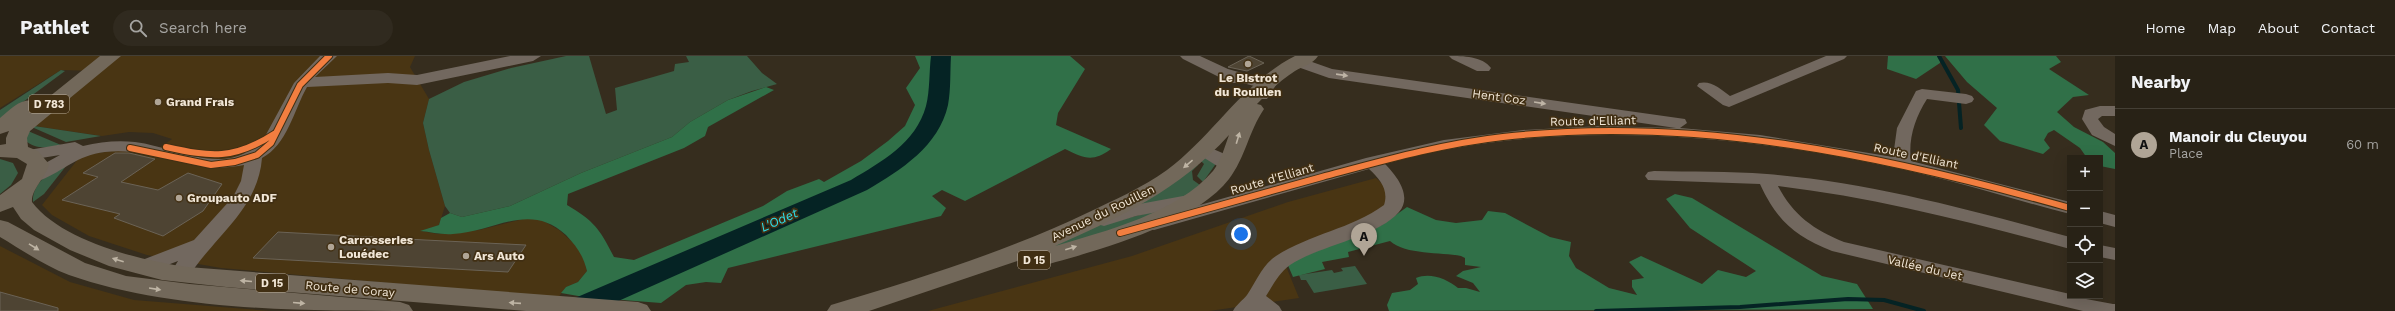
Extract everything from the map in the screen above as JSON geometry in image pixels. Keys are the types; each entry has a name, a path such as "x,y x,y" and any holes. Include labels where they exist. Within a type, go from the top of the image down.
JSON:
{"main road":[{"name":"D 783","path":"0,128 97,56"},
{"name":"D 783","path":"16,152 16,135 23,127 112,56"},
{"name":"Avenue du Rouillen","path":"840,311 964,272 1068,232 1157,186 1204,150 1259,89 1308,60"},
{"name":"Avenue du Rouillen","path":"874,311 1120,233 1191,201 1215,182 1228,165 1246,117 1274,89 1308,60"},
{"name":"Route de Coray","path":"16,152 38,164 21,202 25,209 49,229 93,250 144,267 180,274 554,306 638,311"},
{"path":"0,205 28,184"},
{"name":"Route de Coray","path":"0,227 63,263 125,284 190,293 400,311"}],"street":[{"path":"16,152 123,140 211,164 235,162 258,151 274,134 303,82 328,56"},
{"path":"303,82 388,78 417,80 533,56"},
{"path":"1188,56 1259,89"},
{"path":"1457,56 1483,68"},
{"path":"1705,86 1729,102 1839,56"},
{"name":"Hent Coz","path":"1308,60 1329,73 1684,124 1693,128 1698,135"},
{"name":"Avenue du Rouillen","path":"1246,117 1254,104 1269,87 1259,89"},
{"path":"1902,164 1900,149 1902,136 1915,105 1922,94 1966,99"},
{"path":"2115,111 2100,111 2091,114 2090,119 2098,131 2115,141"},
{"name":"Route d'Elliant","path":"1120,233 1210,209 1372,162 1441,145 1523,135 1602,131 1698,135 1800,146 1902,164 1982,183 2067,207"},
{"path":"28,184 68,157 95,149 122,146 162,150"},
{"path":"1204,150 1221,158 1228,165"},
{"path":"180,274 201,244 228,218 245,191 252,174 262,163 258,151"},
{"path":"1272,311 1249,304 1268,275 1282,261 1377,218 1392,208 1395,196 1391,182 1372,162"},
{"path":"1654,176 1766,179 1827,186 1942,209 2067,242"},
{"name":"Vallée du Jet","path":"1766,179 1775,200 1785,215 1808,233 1838,247 2113,311"},
{"name":"Route d'Elliant","path":"1068,232 1124,213 1191,201 1251,196"},
{"path":"2103,217 2115,221"},
{"path":"144,267 201,244"},
{"path":"2103,251 2115,254"}],"shaded area":[{"path":"0,56 415,56 410,67 429,99 423,123 445,206 439,225 421,231 438,234 479,230 527,218 540,219 559,230 577,246 583,256 587,271 578,282 566,287 558,298 221,268 147,255 89,236 52,215 42,205 78,159 84,155 119,150 148,156 172,139 153,133 129,132 102,136 34,126 99,71 61,70 0,108"},
{"path":"1376,178 1388,189 1390,197 1382,211 1281,254 1299,298 1209,311 928,311 1132,256 1288,202"},
{"path":"0,246 70,282 134,300 271,311 0,311"}],"green space":[{"path":"566,56 589,56 606,114 617,110 615,88 674,71 675,64 689,62 686,56 747,56 762,73 777,84 728,100 690,122 672,137 581,173 510,206 462,217 450,213 445,206 423,123 429,99 464,82 511,68"},
{"path":"915,56 1070,56 1085,69 1058,113 1056,125 1111,149 1093,158 1088,158 1065,149 965,201 942,190 932,196 946,208 941,216 728,268 721,283 706,282 686,285 661,303 584,297 561,293 566,287 578,282 587,271 584,260 566,235 552,225 539,220 525,219 511,221 468,232 453,234 420,231 439,225 441,218 450,213 462,217 510,206 581,173 672,137 690,122 728,100 766,87 774,90 708,127 705,136 684,148 568,194 567,205 584,216 595,226 614,257 634,260 763,206 787,191 819,179 824,182 861,161 905,126 915,105 906,88 920,68"},
{"path":"1888,56 1940,56 1940,63 1916,79 1887,69"},
{"path":"1945,56 2056,56 2061,62 2049,69 2089,95 2073,97 2057,112 2074,127 2103,142 2115,153 2115,169 2103,167 2103,155 2085,155 2080,148 2054,130 2048,133 2044,140 2050,148 2043,154 2000,141 1984,125 1997,108 1967,82"},
{"path":"61,70 65,71 0,119 0,110"},
{"path":"34,126 101,136 66,142 34,128"},
{"path":"28,131 61,145 37,147 25,140"},
{"path":"1204,157 1215,161 1215,165 1203,182 1197,176 1204,164 1200,160"},
{"path":"0,159 13,163 18,173 11,185 0,194"},
{"path":"70,161 44,194 33,202 33,195 40,182 51,172"},
{"path":"1195,164 1198,165 1192,171 1193,180 1200,185 1184,199 1125,209"},
{"path":"1675,194 1692,198 1822,276 1857,284 1873,309 1389,311 1387,305 1392,293 1410,290 1418,284 1416,278 1421,276 1438,277 1458,288 1466,288 1480,292 1473,283 1456,276 1463,271 1481,267 1465,265 1465,258 1461,256 1414,251 1397,246 1390,241 1348,252 1349,257 1322,262 1325,269 1293,277 1287,263 1382,225 1407,207 1436,220 1456,223 1482,220 1488,211 1505,213 1550,237 1571,242 1569,256 1576,268 1609,288 1637,295 1632,287 1632,280 1644,278 1629,262 1641,256 1702,284 1718,270 1746,277 1756,271 1690,228 1666,199"},
{"path":"1163,209 1141,220 1044,252 1042,249 1097,226"},
{"path":"1355,266 1367,284 1314,293 1306,280 1301,280 1299,275 1332,270 1334,273 1343,271 1341,268"}],"building":[{"name":"Le Bistrot du Rouillen","path":"1249,56 1264,63 1247,71 1228,67"},
{"path":"115,153 129,153 155,159 121,182 158,190 188,173 222,184 203,211 163,236 114,218 120,214 62,200 98,177 83,173"},
{"path":"278,232 526,245 508,272 253,258"},
{"path":"0,292 58,308 58,311 0,311"}],"waterway":[{"name":"L'Odet","path":"571,311 859,185 896,162 917,142 933,119 938,99 941,56"},
{"path":"1939,56 1958,90 1961,128"},
{"path":"1596,311 1740,307 1848,299 1884,300 1924,311"}],"cycle path":[{"path":"130,148 211,165 235,162 257,155 271,143 300,85 329,56"},
{"path":"1120,233 1421,150 1502,137 1584,131 1666,132 1748,138 1830,150 1912,166 2067,207"},
{"path":"166,147 222,156 246,150 259,144 274,134"}],"place":[{"name":"Le Bistrot du Rouillen","path":"1248,64"},
{"name":"Grand Frais","path":"158,102"},
{"name":"Groupauto ADF","path":"179,198"},
{"name":"Carrosseries Louédec","path":"331,247"},
{"name":"Ars Auto","path":"466,256"},
{"name":"Manoir du Cleuyou","path":"1364,256"}]}
